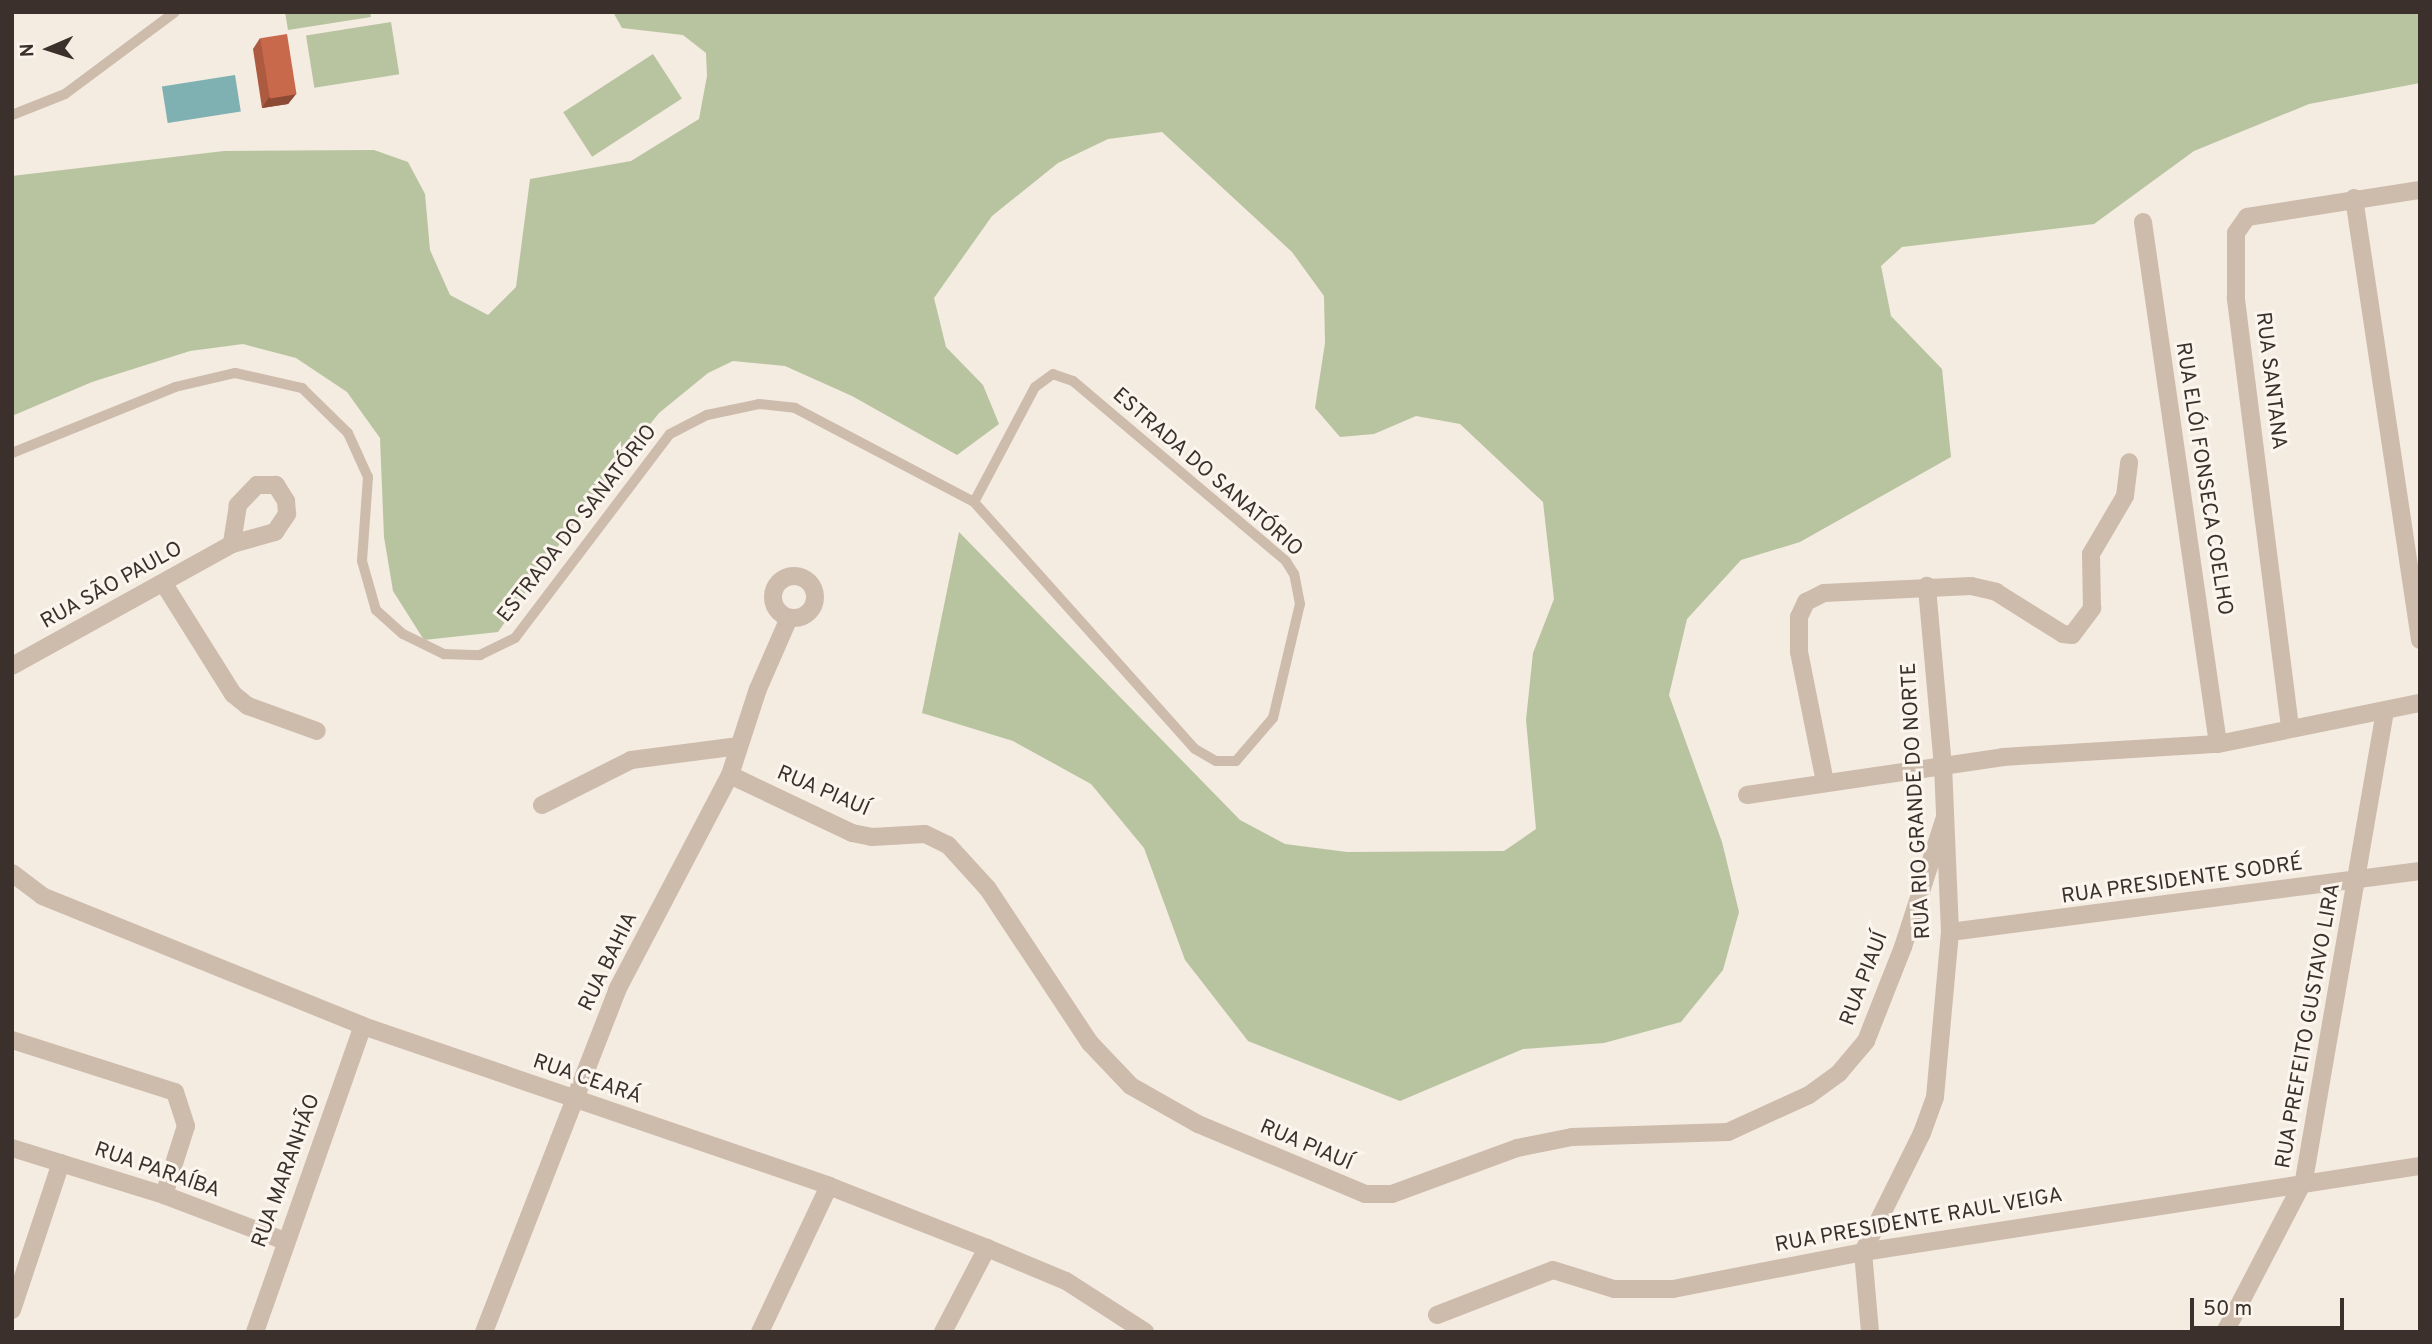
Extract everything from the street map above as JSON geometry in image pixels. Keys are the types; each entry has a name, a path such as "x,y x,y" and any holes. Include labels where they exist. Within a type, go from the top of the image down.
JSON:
{"street":[{"name":"RUA SANTANA","path":"2290,727 2233,249 2247,217 2354,198 2420,190"},
{"path":"2354,198 2420,640"},
{"name":"RUA ELÓI FONSECA COELHO","path":"2143,222 2218,744"},
{"path":"1825,782 1799,652 1799,617 1806,602 1824,593 1927,586 1996,592 2063,634 2072,635 2092,608 2091,554 2125,496 2129,462"},
{"name":"RUA SÃO PAULO","path":"12,666 232,544"},
{"path":"164,584 233,694 248,706 317,731"},
{"name":"RUA RIO GRANDE DO NORTE","path":"1863,1252 1922,1133 1935,1097 1950,932 1943,767 1927,586"},
{"name":"RUA BAHIA","path":"484,1332 617,990 730,775 738,746 789,618"},
{"path":"1747,794 2003,757 2218,744 2290,727 2420,703"},
{"name":"RUA PREFEITO GUSTAVO LIRA","path":"2225,1332 2304,1180 2359,879 2385,711"},
{"path":"542,805 631,760 738,746"},
{"name":"RUA PIAUÍ","path":"730,775 852,832 872,837 925,834 948,845 988,889 1090,1043 1131,1086 1198,1124 1334,1185 1365,1194 1392,1194 1517,1148 1572,1137 1728,1132 1809,1095 1839,1073 1866,1041 1903,947 1944,820"},
{"name":"RUA PRESIDENTE SODRÉ","path":"1950,932 2420,871"},
{"name":"RUA CEARÁ","path":"12,873 42,896 363,1026 828,1186 987,1248 1066,1281 1145,1332"},
{"name":"RUA MARANHÃO","path":"255,1332 363,1026"},
{"path":"12,1040 175,1092 186,1126 164,1195"},
{"name":"RUA PARAÍBA","path":"12,1148 164,1195 285,1241"},
{"path":"12,1310 61,1163"},
{"name":"RUA PRESIDENTE RAUL VEIGA","path":"1437,1314 1553,1270 1640,1293 1863,1252 2304,1180 2420,1166"},
{"path":"760,1332 828,1186"},
{"path":"943,1332 987,1248"},
{"path":"1863,1252 1870,1332"}],"lane":[{"path":"12,115 65,93 175,12"},
{"name":"ESTRADA DO SANATÓRIO","path":"12,453 175,387 235,373 302,388 348,432 368,478 362,561 376,610 403,634 444,654 480,654 515,638 670,434 706,415 758,404 795,408 974,502 1195,748 1216,761 1236,761 1273,718 1300,604 1294,574 1286,562 1073,381 1053,374 1035,387 974,502"}],"green space":[{"path":"285,12 370,12 371,17 288,30"},
{"path":"613,12 2420,12 2420,83 2309,104 2194,151 2094,224 1902,247 1881,266 1891,316 1942,369 1951,457 1800,542 1741,560 1687,619 1669,695 1722,842 1739,912 1723,970 1681,1022 1604,1043 1523,1049 1400,1101 1248,1041 1185,960 1144,848 1091,784 1013,741 922,713 959,532 1240,820 1285,844 1347,852 1504,851 1536,829 1526,720 1533,653 1554,599 1543,502 1460,424 1416,416 1374,434 1340,437 1315,408 1325,343 1324,296 1292,252 1162,132 1108,139 1058,163 992,216 934,298 946,347 983,385 999,424 957,455 852,396 785,366 733,361 708,373 659,413 593,496 498,632 424,640 393,591 384,537 380,438 347,392 296,358 243,344 190,351 92,382 12,416 12,176 224,151 374,150 408,162 425,194 430,250 450,295 488,315 516,287 530,179 631,161 699,119 707,76 706,53 683,35 622,28"},
{"path":"391,22 399,74 314,88 306,35"},
{"path":"653,54 682,98 592,157 563,112"}],"water":[{"path":"235,75 241,112 168,123 162,87"}],"building":[{"path":"287,34 297,94 270,98 260,38"}]}
